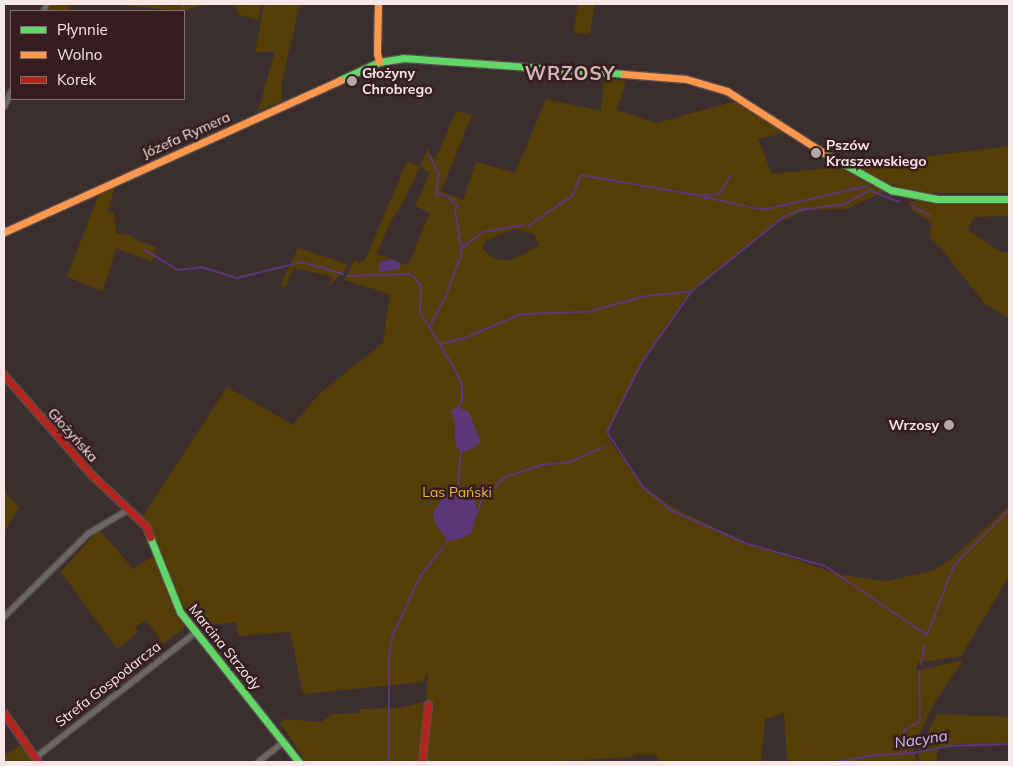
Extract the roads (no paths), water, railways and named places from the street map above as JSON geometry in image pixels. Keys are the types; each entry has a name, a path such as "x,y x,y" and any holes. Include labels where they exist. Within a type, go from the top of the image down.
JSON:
{"street":[{"path":"378,4 377,53 379,62"},
{"name":"Józefa Rymera","path":"4,232 379,62 414,58 686,79 700,82 727,91 846,167 891,190 937,199 1009,198"},
{"path":"4,106 10,92"},
{"name":"Głożyńska","path":"4,375 92,475 130,511"},
{"path":"4,616 88,533 130,511"},
{"name":"Marcina Strzody","path":"130,511 146,526 180,612 299,762"},
{"name":"Strefa Gospodarcza","path":"4,713 36,760 196,631"},
{"path":"422,762 428,704"},
{"path":"257,762 284,741"}],"waterway":[{"path":"182,10 184,4"},
{"path":"429,156 439,174 437,196 440,194 450,198 457,205 455,210 462,253 447,293 430,327"},
{"path":"528,226 572,196 581,175 702,196 720,193 731,175"},
{"path":"704,197 763,210 867,186"},
{"path":"899,202 869,190 846,204 799,210 782,218 692,291 642,362 607,432 643,487 670,510 748,544 825,566 927,635 954,565 1009,510"},
{"path":"912,206 931,216"},
{"path":"460,249 483,232 523,225"},
{"path":"143,249 178,270 201,267 237,278 302,262 343,274"},
{"path":"348,276 411,274 421,286 420,312 457,373 462,387 462,399 459,407"},
{"path":"440,344 465,338 521,314 587,312 646,296 692,291"},
{"path":"477,513 482,500 505,477 541,465 570,462 604,447"},
{"path":"458,485 461,451"},
{"path":"389,762 389,656 393,634 421,575 443,548"},
{"path":"921,664 925,645"},
{"path":"905,752 904,730 920,721 919,671"},
{"name":"Nacyna","path":"836,762 874,755 913,753 948,746 1009,744"}],"place":[{"name":"Głożyny Chrobrego","path":"352,81"},
{"name":"Pszów Kraszewskiego","path":"816,153"},
{"name":"Wrzosy","path":"949,425"}],"district":[{"name":"WRZOSY","path":"570,74"}],"park label":[{"name":"Las Pański","path":"457,492"}]}
